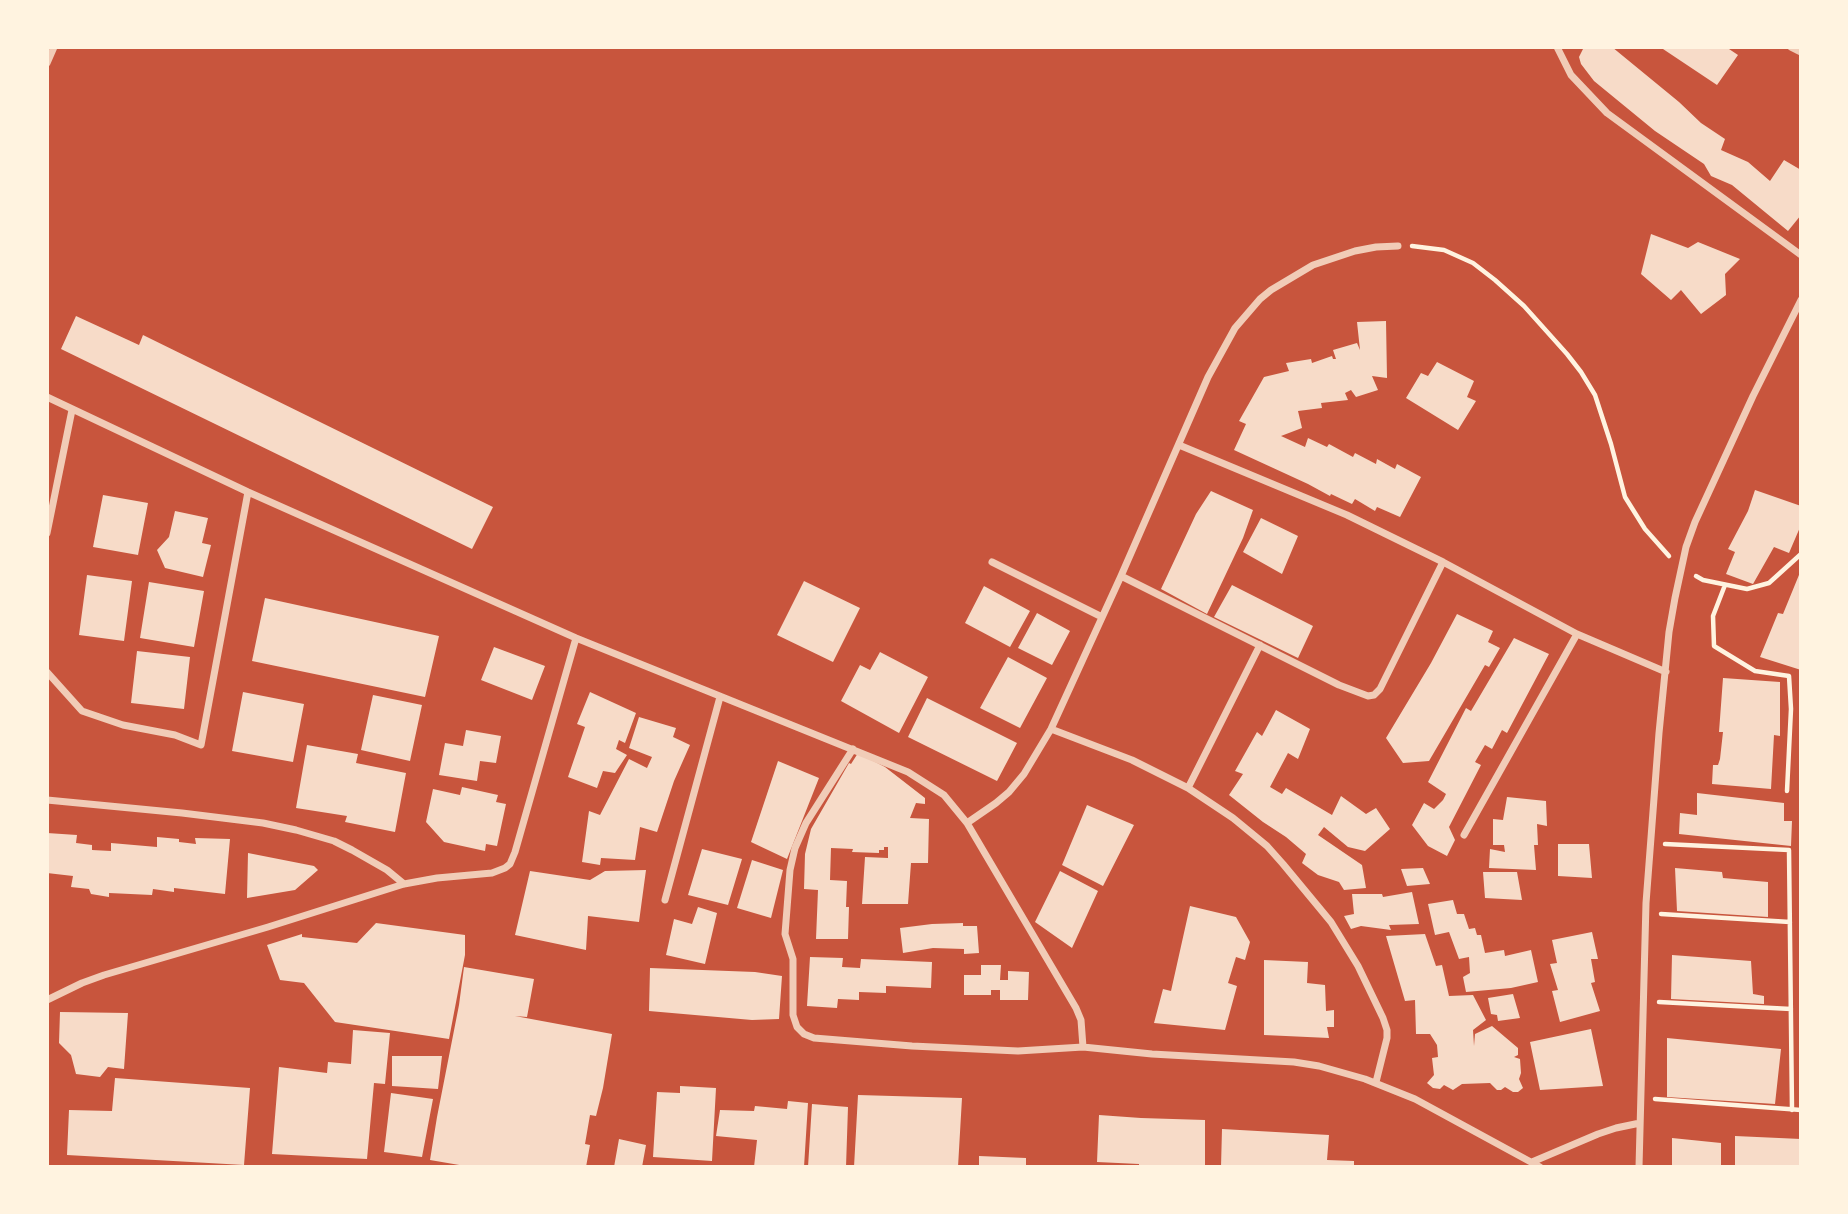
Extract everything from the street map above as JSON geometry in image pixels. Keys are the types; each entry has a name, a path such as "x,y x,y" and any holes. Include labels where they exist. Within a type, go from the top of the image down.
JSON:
{"street":[{"path":"47,63 54,47"},
{"path":"1557,47 1571,75 1607,113 1801,255"},
{"path":"1791,47 1801,52"},
{"path":"967,823 1009,792 1024,774 1051,729 1208,377 1235,328 1260,299 1284,281 1313,265 1355,251 1398,246"},
{"path":"1639,1167 1650,843 1670,632 1681,568 1695,522 1801,300"},
{"path":"47,397 248,492 576,638 908,772 944,795 967,823 1076,1008 1081,1020 1083,1047"},
{"path":"47,533 72,410"},
{"path":"1179,445 1347,514 1577,634 1666,672"},
{"path":"47,672 82,711 123,725 175,736 201,745 248,492"},
{"path":"992,562 1102,617"},
{"path":"1121,576 1349,690 1363,695 1374,695 1380,689 1443,562"},
{"path":"1464,835 1577,634"},
{"path":"47,1000 104,975 404,884 492,873 505,868 510,864 515,852 576,638"},
{"path":"1188,788 1260,645"},
{"path":"665,900 720,697"},
{"path":"1051,729 1132,761 1188,788 1233,818 1266,846 1304,888 1338,933 1371,991 1387,1030 1386,1046 1376,1082"},
{"path":"853,749 806,823 795,848 790,870 785,934 793,959 793,1015 797,1027 804,1034 814,1038 889,1045 988,1051 1083,1047 1294,1062 1376,1082 1432,1107 1540,1167"},
{"path":"47,800 271,824 334,841 387,870 404,884"},
{"path":"1532,1162 1598,1134 1640,1122"}],"path":[{"path":"1398,246 1435,248 1466,259 1509,292 1541,324 1581,372 1595,395 1622,486 1633,510 1652,538 1681,568 1703,580 1747,589 1769,583 1801,554"},
{"path":"1725,585 1713,616 1714,646 1755,671 1789,676 1791,709 1787,791"},
{"path":"1650,843 1789,850 1792,1110"},
{"path":"1646,913 1790,922"},
{"path":"1643,1001 1791,1009"},
{"path":"1640,1098 1801,1110"}],"building":[{"path":"1582,47 1612,47 1701,123 1725,139 1721,150 1748,162 1770,181 1784,160 1801,170 1801,215 1788,231 1732,185 1711,176 1704,164 1655,131 1594,81 1581,64 1579,57"},
{"path":"1660,47 1726,47 1738,55 1717,85"},
{"path":"1651,234 1688,248 1698,242 1740,259 1725,274 1726,295 1701,314 1681,290 1671,300 1641,274"},
{"path":"76,316 139,345 143,335 493,507 472,549 61,349"},
{"path":"1386,321 1387,378 1372,376 1378,390 1356,397 1351,390 1345,393 1348,400 1321,403 1322,408 1298,411 1302,428 1281,436 1305,447 1308,438 1327,447 1329,444 1353,457 1355,453 1376,464 1377,459 1395,469 1397,464 1421,477 1400,517 1377,507 1375,511 1355,499 1352,504 1331,494 1330,496 1234,450 1246,424 1239,421 1264,377 1289,371 1286,363 1311,359 1312,363 1332,356 1336,359 1333,350 1357,343 1360,350 1357,322"},
{"path":"1437,362 1474,381 1467,397 1476,401 1458,430 1406,398 1421,373 1428,376"},
{"path":"1755,490 1801,506 1801,525 1789,553 1774,547 1753,584 1726,574 1735,552 1728,549 1748,511"},
{"path":"1211,491 1253,510 1243,538 1207,614 1161,589 1196,514"},
{"path":"103,495 148,503 138,555 93,547"},
{"path":"175,511 208,518 202,543 211,545 203,577 165,568 157,550 169,537"},
{"path":"1261,518 1298,536 1282,574 1243,552"},
{"path":"1801,570 1801,670 1760,657 1778,613 1783,614"},
{"path":"87,575 132,581 124,641 79,635"},
{"path":"804,581 860,608 833,662 777,635"},
{"path":"149,582 204,591 194,647 140,638"},
{"path":"1232,585 1313,626 1298,658 1214,617"},
{"path":"984,586 1030,611 1010,647 965,623"},
{"path":"265,598 439,636 425,697 252,661"},
{"path":"1037,613 1070,631 1052,665 1018,648"},
{"path":"1457,614 1493,631 1488,642 1500,648 1489,667 1485,665 1429,761 1403,763 1386,738"},
{"path":"1514,638 1549,654 1507,733 1502,730 1492,749 1485,745 1475,762 1481,765 1449,827 1455,840 1447,856 1428,846 1412,825 1424,803 1434,809 1443,800 1446,794 1428,782 1466,708 1471,711"},
{"path":"494,647 545,666 532,700 481,680"},
{"path":"137,651 190,657 184,709 131,703"},
{"path":"880,652 928,677 899,733 841,701 860,665 870,670"},
{"path":"1008,657 1047,678 1020,728 980,708"},
{"path":"1723,678 1780,682 1780,736 1774,735 1771,789 1712,784 1713,765 1718,765 1720,759 1723,732 1719,732"},
{"path":"243,692 304,704 293,762 232,751"},
{"path":"590,692 636,713 625,743 619,740 616,749 627,755 615,773 603,771 597,788 568,777 585,727 577,724"},
{"path":"373,695 422,705 410,761 361,750"},
{"path":"927,698 1017,743 997,781 908,737"},
{"path":"1276,710 1310,729 1298,759 1288,753 1270,787 1282,794 1286,788 1332,815 1341,796 1366,814 1376,808 1390,829 1365,851 1348,847 1324,827 1318,835 1362,865 1366,888 1344,890 1339,882 1318,875 1302,863 1306,854 1229,795 1243,774 1235,771 1257,732 1262,736"},
{"path":"639,717 676,728 673,737 690,745 674,781 657,832 640,827 635,860 601,858 600,865 582,862 589,811 600,815 629,759 647,768 652,757 629,748"},
{"path":"466,730 501,736 496,763 480,761 477,781 439,775 445,743 463,746"},
{"path":"307,745 358,754 356,763 406,773 395,832 345,822 347,816 296,808"},
{"path":"858,753 885,767 925,798 925,804 916,803 910,818 929,819 928,863 911,863 908,904 862,904 865,857 888,858 888,847 879,850 879,853 831,848 830,880 847,881 848,939 816,939 818,890 804,889 805,854 811,829 849,763 851,764"},
{"path":"778,761 819,778 787,859 751,842"},
{"path":"462,787 498,795 496,802 506,804 497,846 486,844 485,851 444,842 426,822 433,789 460,795"},
{"path":"1697,793 1784,803 1784,821 1792,821 1791,846 1679,834 1680,813 1697,815"},
{"path":"1507,797 1546,801 1547,826 1537,824 1538,845 1534,845 1536,870 1489,868 1490,849 1505,852 1504,845 1493,845 1493,819 1503,820"},
{"path":"1087,805 1134,825 1103,886 1062,865"},
{"path":"47,833 77,835 76,843 92,845 92,850 111,851 111,843 157,847 157,837 196,844 195,838 230,839 225,894 174,888 174,892 153,889 152,895 109,893 109,897 91,894 89,889 71,887 73,876 47,873"},
{"path":"1558,844 1589,844 1592,878 1558,876"},
{"path":"702,849 742,859 728,905 688,895"},
{"path":"248,853 314,866 318,870 295,890 247,898"},
{"path":"752,860 783,870 771,918 737,908"},
{"path":"1423,868 1430,884 1407,886 1401,869"},
{"path":"1675,868 1722,872 1723,878 1768,882 1768,917 1677,911"},
{"path":"646,870 639,922 588,916 586,950 515,935 530,871 590,880 605,871"},
{"path":"1060,871 1098,891 1072,948 1035,922"},
{"path":"1483,872 1517,872 1522,900 1485,898"},
{"path":"1412,892 1419,924 1389,925 1391,930 1361,926 1351,929 1344,916 1354,914 1352,894 1382,894 1383,897"},
{"path":"1453,900 1457,914 1464,914 1469,929 1475,928 1477,935 1481,935 1485,953 1504,950 1505,956 1531,950 1538,982 1511,988 1466,992 1463,977 1470,973 1469,957 1459,959 1449,932 1435,935 1428,904"},
{"path":"1190,906 1236,917 1250,942 1245,960 1236,957 1228,983 1237,986 1225,1030 1154,1023 1163,989 1171,991"},
{"path":"698,907 717,913 705,964 666,955 674,919 692,924"},
{"path":"376,923 465,935 465,955 449,1039 335,1022 304,983 280,980 267,945 302,934 302,937 357,943"},
{"path":"963,923 963,926 977,926 979,953 964,954 964,949 933,948 903,953 900,928"},
{"path":"1592,932 1598,959 1591,959 1595,982 1591,983 1600,1011 1560,1022 1552,991 1558,990 1550,964 1557,963 1552,940"},
{"path":"1425,934 1436,966 1442,965 1449,996 1473,995 1486,1020 1473,1030 1474,1046 1475,1034 1492,1026 1518,1048 1518,1055 1514,1057 1520,1059 1519,1079 1523,1088 1518,1092 1505,1087 1497,1090 1490,1083 1462,1084 1453,1090 1444,1085 1440,1089 1433,1088 1427,1083 1434,1075 1432,1058 1438,1057 1437,1045 1430,1034 1416,1034 1415,1000 1405,1001 1386,936"},
{"path":"1672,955 1751,961 1753,994 1764,996 1764,1004 1671,999"},
{"path":"810,957 843,958 842,967 860,968 861,959 932,962 931,988 886,986 886,993 859,992 859,1000 838,999 837,1008 807,1006"},
{"path":"1264,960 1308,962 1307,983 1325,985 1326,1011 1334,1010 1334,1027 1327,1027 1329,1038 1264,1035"},
{"path":"981,965 1001,965 1000,980 1008,980 1008,971 1029,972 1028,1000 1000,1000 1000,990 991,990 991,995 964,995 964,975 981,975"},
{"path":"464,967 534,979 527,1017 515,1016 612,1034 596,1116 590,1115 585,1144 590,1145 586,1167 471,1167 430,1160"},
{"path":"650,968 755,972 782,976 779,1019 752,1020 649,1011"},
{"path":"1513,994 1520,1018 1498,1021 1497,1015 1491,1014 1488,998"},
{"path":"60,1012 128,1013 124,1069 108,1067 100,1077 76,1074 71,1055 59,1043"},
{"path":"1591,1029 1603,1086 1540,1090 1530,1042"},
{"path":"353,1030 390,1033 385,1084 374,1083 367,1159 272,1154 279,1067 327,1073 328,1062 351,1064"},
{"path":"1667,1038 1781,1049 1775,1104 1667,1097"},
{"path":"392,1056 442,1056 438,1089 392,1086"},
{"path":"115,1078 250,1088 244,1165 67,1155 69,1110 112,1111"},
{"path":"680,1086 716,1088 712,1161 653,1157 657,1092 680,1093"},
{"path":"391,1093 433,1099 422,1157 384,1152"},
{"path":"858,1095 962,1098 958,1167 854,1167"},
{"path":"788,1101 808,1103 804,1167 754,1167 757,1140 716,1136 720,1110 754,1111 755,1106 787,1109"},
{"path":"812,1104 848,1107 846,1167 808,1167"},
{"path":"1099,1115 1205,1120 1205,1167 1139,1167 1139,1164 1097,1162"},
{"path":"1222,1129 1329,1135 1327,1160 1354,1161 1354,1167 1221,1167"},
{"path":"1735,1136 1801,1139 1801,1167 1735,1167"},
{"path":"1672,1138 1721,1143 1721,1167 1672,1167"},
{"path":"619,1139 646,1145 642,1167 614,1167"},
{"path":"979,1156 1026,1158 1026,1167 979,1167"}]}
